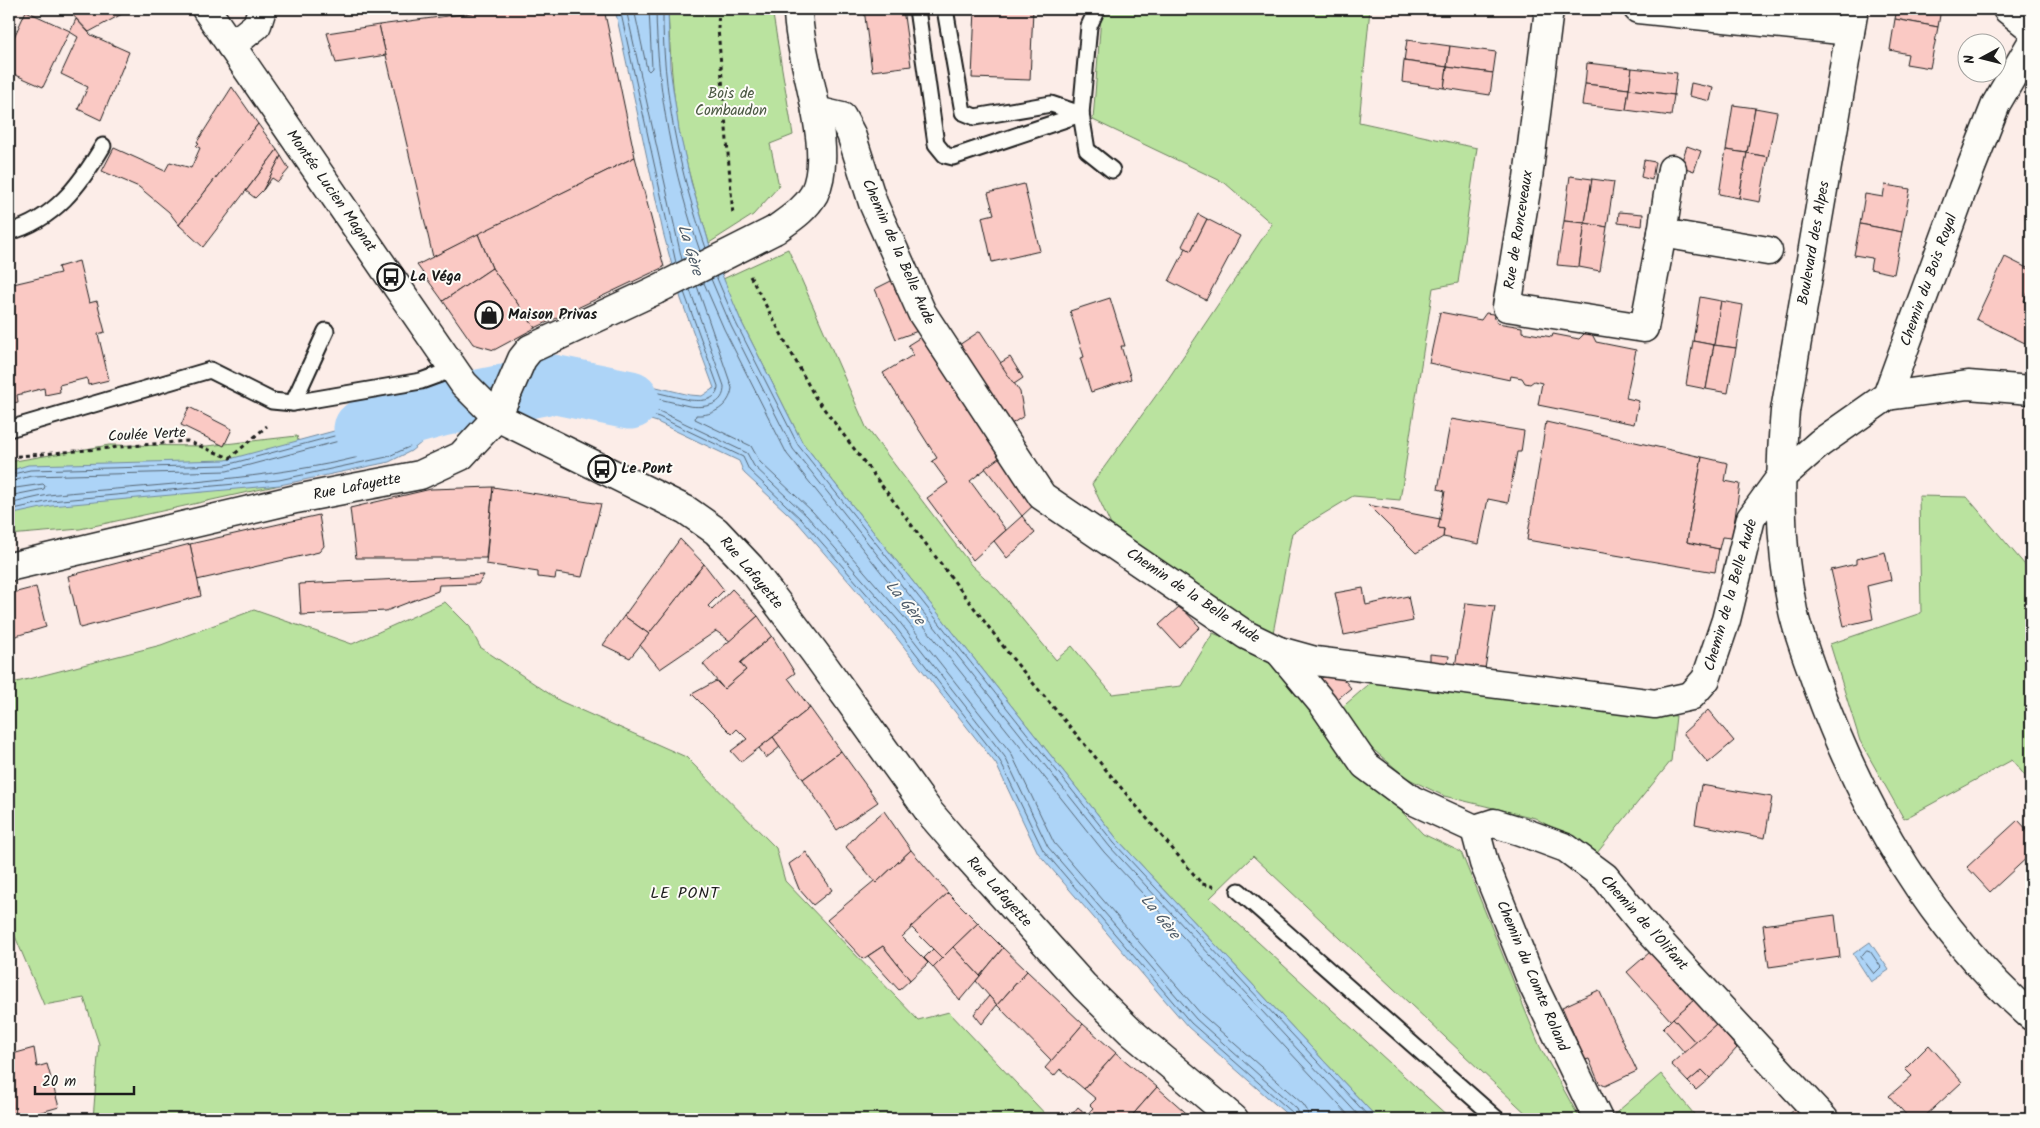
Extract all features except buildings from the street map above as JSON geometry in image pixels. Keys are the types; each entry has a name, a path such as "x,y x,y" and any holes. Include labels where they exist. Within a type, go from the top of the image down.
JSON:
{"street":[{"name":"Montée Lucien Magnat","path":"206,9 459,376 497,417"},
{"path":"231,46 257,25 262,9"},
{"path":"497,417 522,359 530,349 736,250 775,230 802,210 814,193 820,173 820,143 816,111 798,29 798,9"},
{"name":"Rue de Ronceveaux","path":"1550,9 1528,178 1507,307 1644,328 1672,169"},
{"path":"1638,9 1852,20"},
{"path":"2007,9 2031,28"},
{"name":"Boulevard des Alpes","path":"1852,20 1785,411 1780,478 1787,566 1794,613 1831,722 1854,774 1880,823 1917,884 1956,939 2014,1001 2031,1016"},
{"name":"Chemin du Bois Royal","path":"1888,396 1963,188 1996,104 2031,44"},
{"name":"Chemin de la Belle Aude","path":"816,111 842,117 851,134 873,203 922,313 1042,496 1246,634 1279,651 1315,661 1654,704 1691,696 1706,679 1720,637 1751,518 1780,478"},
{"path":"1662,232 1768,251"},
{"path":"1780,478 1820,443 1888,396 1968,385 2031,390"},
{"name":"Rue Lafayette","path":"9,567 296,499 420,475 460,456 497,417 686,510 716,531 750,567 816,653 930,813 967,856 1084,986 1130,1030 1234,1119"},
{"path":"1279,651 1323,704 1365,765 1412,800 1475,829"},
{"name":"Chemin de l'Olifant","path":"1475,829 1494,823 1520,831 1566,848 1605,877 1643,924 1824,1119"},
{"name":"Chemin du Comte Roland","path":"1475,829 1484,863 1534,987 1598,1119"}],"lane":[{"path":"916,9 936,144 945,155 953,157 1081,114"},
{"path":"945,9 963,112 975,117 1051,104 1081,114"},
{"path":"1097,9 1089,26 1081,114 1087,150 1112,170"},
{"path":"9,232 38,220 61,204 84,178 103,146"},
{"path":"293,403 326,331"},
{"path":"9,429 210,370 272,401 293,403 459,376"},
{"path":"1239,892 1497,1119"}],"path":[{"path":"719,9 718,28 736,250 815,396 1012,658 1202,884 1239,892"},
{"name":"Coulée Verte","path":"9,457 187,441 230,458 293,403"}],"green space":[{"name":"Bois de Combaudon","path":"668,9 772,9 793,135 770,144 779,186 753,215 709,243 679,131 673,86"},
{"path":"1108,9 1370,9 1359,122 1477,148 1458,283 1433,288 1400,500 1353,496 1292,533 1273,633 1256,626 1111,525 1092,484 1168,379 1272,224 1225,183 1093,120 1101,17"},
{"path":"788,249 866,427 971,565 998,590 1056,660 1072,646 1112,694 1181,686 1213,633 1269,656 1321,726 1423,834 1461,852 1540,1047 1580,1119 1532,1119 1253,856 1210,898 1451,1119 1378,1119 1118,840 802,442 741,321 723,279"},
{"path":"297,436 301,453 280,485 80,529 9,535 9,462 109,445 207,446"},
{"path":"1919,496 1967,497 2031,572 2031,783 2012,760 1904,819 1860,741 1830,644 1921,613"},
{"path":"445,602 470,627 480,647 560,701 686,757 776,848 785,881 918,1020 949,1012 1050,1119 93,1119 99,1044 84,998 44,1005 9,922 9,875 11,873 9,860 9,684 161,645 254,610 352,644"},
{"path":"1375,679 1676,716 1671,761 1597,853 1535,818 1444,796 1407,778 1356,735 1339,710"},
{"path":"1661,1074 1698,1119 1610,1118"}],"water":[{"name":"La Gère","path":"615,9 668,9 670,68 679,130 691,182 709,243 741,321 802,442 1118,840 1378,1119 1292,1119 1188,1027 1038,853 996,764 889,628 799,524 744,473 739,461 657,422 552,389 552,382 585,370 690,395 702,396 714,388 681,299 663,232"},
{"path":"431,405 441,407 432,434 411,451 389,462 280,485 51,506 9,515 9,471 28,465 226,460"},
{"path":"1870,942 1889,970 1871,982 1853,954"}],"waterway":[{"name":"La Véga","path":"363,429 441,407 552,384 630,400"}],"place":[{"name":"La Véga","path":"391,277"},
{"name":"Maison Privas","path":"489,315"},
{"name":"Le Pont","path":"602,469"}],"district":[{"name":"LE PONT","path":"685,893"}]}
